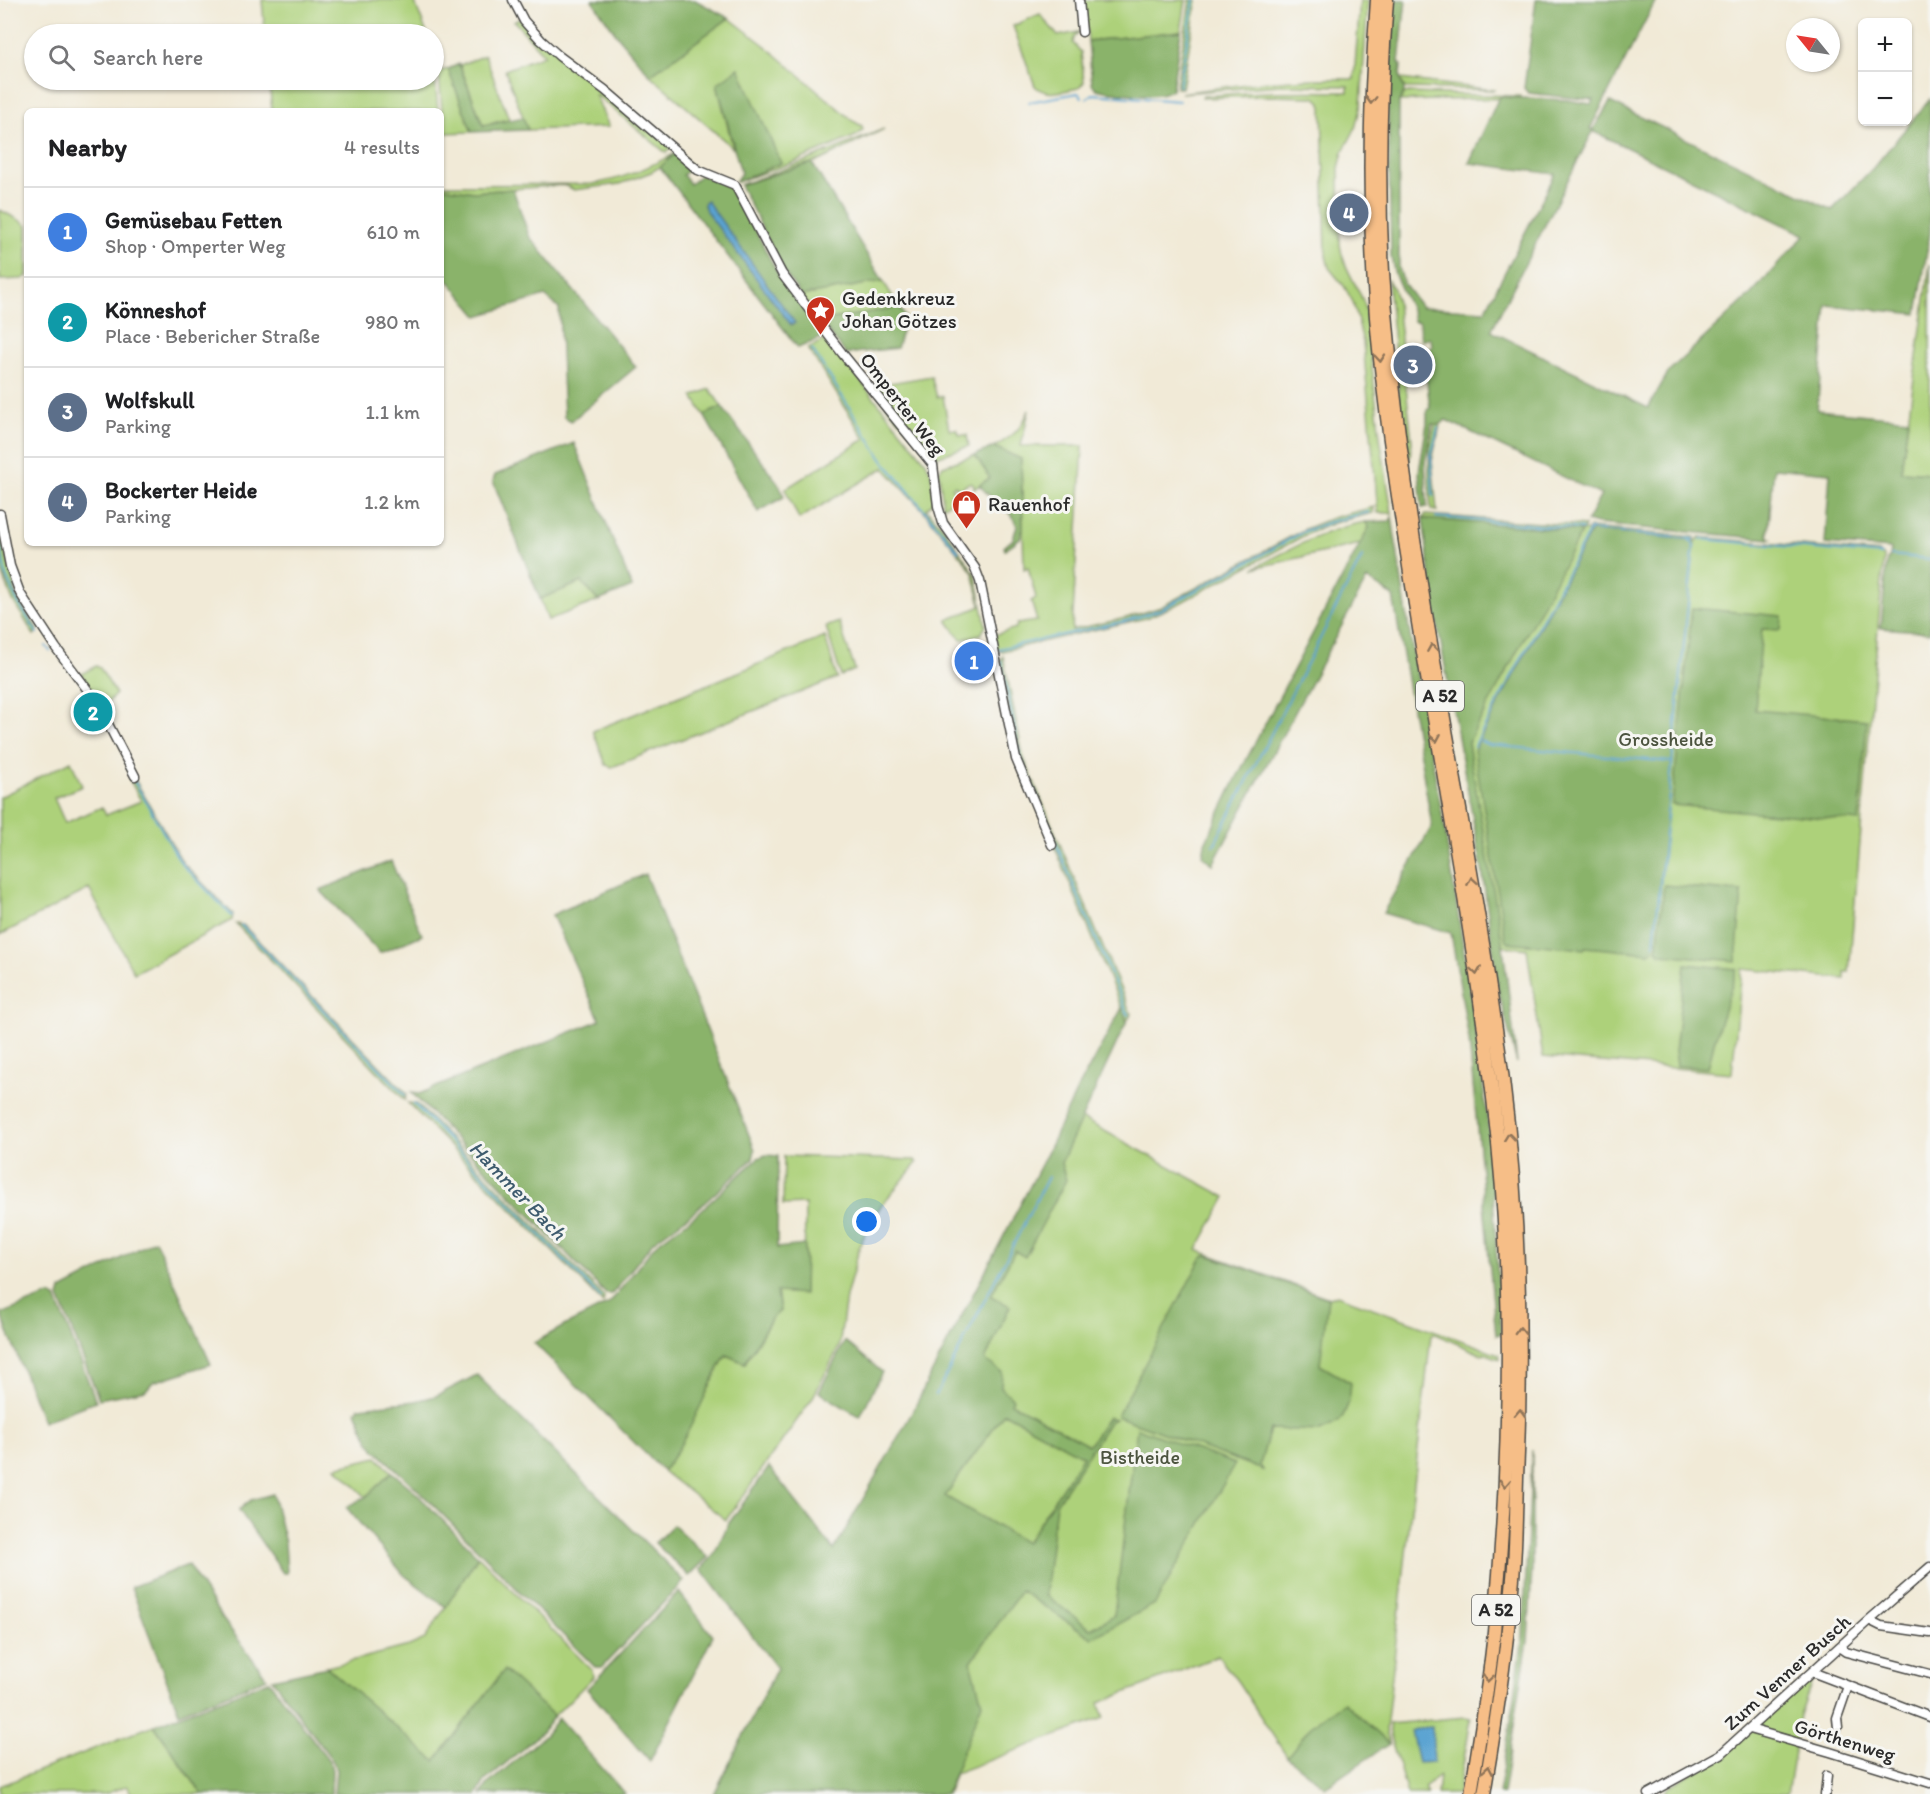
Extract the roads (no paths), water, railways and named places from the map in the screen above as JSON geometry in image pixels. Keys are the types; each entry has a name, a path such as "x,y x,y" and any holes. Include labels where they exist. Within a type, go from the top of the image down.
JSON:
{"highway":[{"name":"A 52","path":"1377,0 1371,102 1371,208 1382,380 1428,689 1472,942 1494,1102 1508,1278 1509,1383 1501,1546 1493,1637 1471,1794"},
{"name":"A 52","path":"1387,0 1382,82 1381,207 1384,280 1393,379 1420,570 1483,943 1503,1080 1512,1167 1519,1276 1521,1390 1514,1576 1484,1794"}],"street":[{"name":"Omperter Weg","path":"513,0 524,21 559,56 605,90 698,170 735,185 782,274 842,354 933,465 938,506 943,523 975,567 981,581 1016,759 1052,845"},
{"path":"1079,0 1082,32"},
{"path":"0,514 10,566 20,593 56,648 96,701 135,776"},
{"name":"Zum Venner Busch","path":"1648,1794 1721,1754 1930,1567"},
{"path":"1921,1574 1930,1579"},
{"path":"1869,1620 1881,1626 1930,1633"},
{"path":"1839,1647 1846,1652 1930,1674"},
{"path":"1812,1672 1930,1717"},
{"path":"1838,1727 1837,1718 1848,1686"},
{"name":"Görthenweg","path":"1749,1730 1930,1783"},
{"path":"1825,1794 1827,1776"}],"water":[{"path":"707,201 795,323 791,325 706,211 704,204"},
{"path":"1432,1727 1434,1762 1418,1763 1411,1731"}],"waterway":[{"path":"1179,86 1194,0"},
{"path":"1029,102 1078,93 1082,97"},
{"path":"1087,98 1093,94 1179,101"},
{"path":"812,349 882,459 958,551"},
{"path":"1433,496 1431,457 1438,428"},
{"path":"998,649 1126,621 1162,609 1305,531 1369,512"},
{"path":"1436,517 1582,529"},
{"path":"1474,747 1590,530"},
{"path":"1591,530 1694,539"},
{"path":"1654,945 1694,545 1689,539"},
{"path":"1701,539 1882,555"},
{"name":"Hammer Bach","path":"0,544 6,576 16,599 37,633"},
{"path":"1891,555 1930,559"},
{"path":"1214,845 1362,557"},
{"name":"Hammer Bach","path":"46,646 50,651"},
{"path":"1001,661 1020,757 1128,1015"},
{"path":"1481,741 1489,745 1671,762"},
{"name":"Hammer Bach","path":"133,779 181,863 232,916"},
{"name":"Hammer Bach","path":"241,925 405,1095"},
{"name":"Hammer Bach","path":"414,1104 601,1298"},
{"path":"936,1395 1048,1177"}],"place":[{"name":"Bockerter Heide","path":"1349,213"},
{"name":"Gedenkkreuz Johan Götzes","path":"821,336"},
{"name":"Wolfskull","path":"1413,365"},
{"name":"Rauenhof","path":"967,530"},
{"name":"Gemüsebau Fetten","path":"974,661"},
{"name":"Könneshof","path":"93,712"}],"park label":[{"name":"Grossheide","path":"1666,739"},
{"name":"Bistheide","path":"1140,1457"}]}
